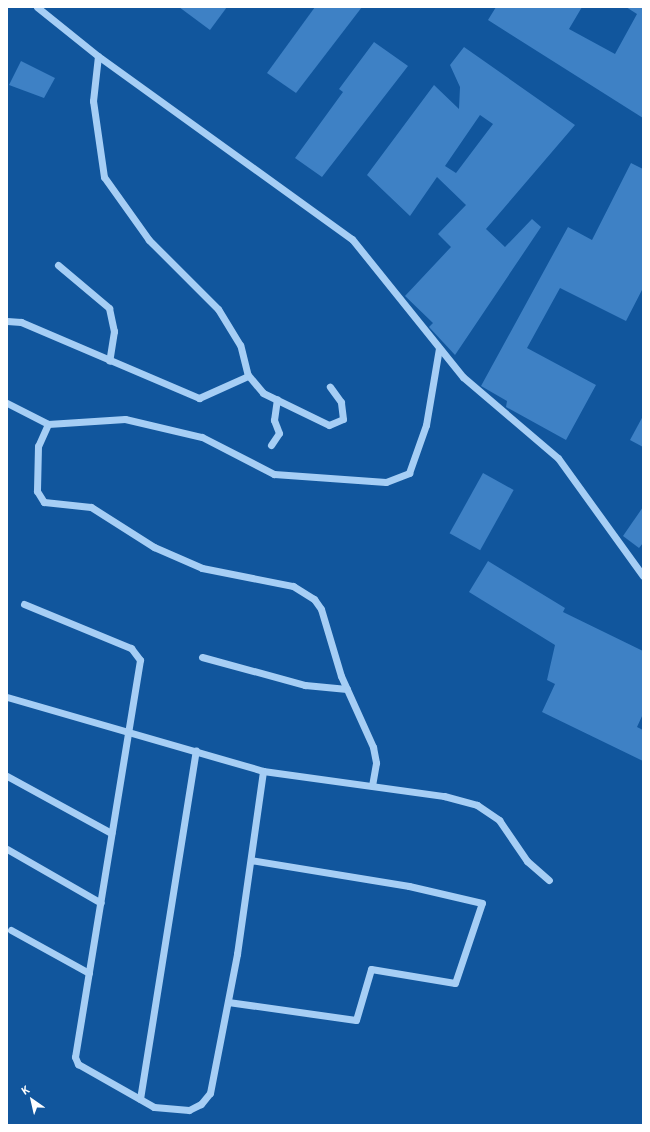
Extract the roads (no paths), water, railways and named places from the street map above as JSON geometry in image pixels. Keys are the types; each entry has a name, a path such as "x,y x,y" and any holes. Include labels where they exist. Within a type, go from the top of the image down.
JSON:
{"street":[{"path":"37,7 98,56 352,239 463,377 558,458 643,576"},
{"path":"98,56 93,101 104,177 149,240 218,309 240,344 248,375 263,393 328,425 344,419 341,402 330,387"},
{"path":"58,265 109,308 114,331 109,361"},
{"path":"7,321 21,322 109,361 199,398 248,375"},
{"path":"7,403 48,424 125,419 202,437 274,474 386,482 409,473 426,425 439,348"},
{"path":"271,445 278,433 274,420 277,399"},
{"path":"48,424 38,446 37,491 44,502 90,507 154,547 202,568 305,591 321,609 347,689 373,747 376,763 372,786"},
{"path":"24,604 135,651 141,665 111,833 76,1061 154,1107 182,1111 196,1108 206,1099 228,1002 251,860 263,771"},
{"path":"202,657 305,685 347,689"},
{"path":"7,697 129,730 263,771 444,796 477,805 500,820 527,861 549,880"},
{"path":"140,1099 196,750"},
{"path":"7,776 111,833"},
{"path":"7,849 101,903"},
{"path":"228,1002 356,1020 371,969 455,983 482,903 409,886 251,860"},
{"path":"11,930 89,973"}]}
